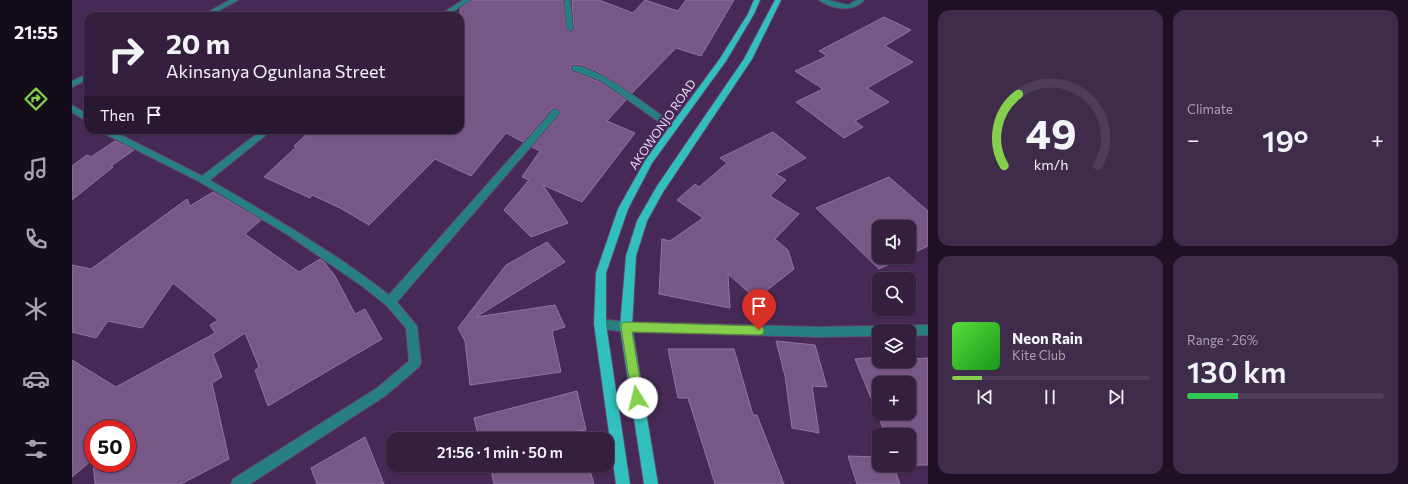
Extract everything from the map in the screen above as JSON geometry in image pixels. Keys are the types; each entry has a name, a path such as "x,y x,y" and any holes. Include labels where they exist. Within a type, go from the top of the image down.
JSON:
{"main road":[{"name":"AKOWONJO ROAD","path":"623,484 600,324 601,274 623,209 649,161 672,127 688,108 722,61 758,0"},
{"path":"651,484 626,327 632,256 642,221 660,189 748,59 778,0"}],"street":[{"path":"212,12 235,0"},
{"path":"448,12 468,0"},
{"path":"567,0 570,29"},
{"path":"822,0 851,7 857,5 861,0"},
{"path":"575,68 604,79 672,127"},
{"path":"72,84 84,78"},
{"path":"72,108 84,116"},
{"path":"390,302 556,112"},
{"path":"112,134 203,180 291,232 366,283 390,302 411,326 415,363 381,392 238,484"},
{"path":"203,180 263,134"},
{"path":"600,324 626,327 818,332 928,330"}],"building":[{"path":"472,0 563,0 566,29 569,32 574,29 572,0 599,0 633,13 645,0 678,11 686,0 734,0 701,56 676,48 632,93 595,70 582,65 571,65 571,71 600,82 626,100 607,121 635,133 582,202 543,185 568,223 531,237 504,210 529,180 522,177 540,151 532,147 560,115 561,112 557,108 552,109 523,142 506,133 471,176 435,159 369,225 340,208 312,195 310,198 264,177 296,147 294,146 307,134 464,134 464,12 460,12 460,9"},
{"path":"884,17 911,30 885,46 913,62 867,88 889,102 855,121 863,127 844,138 796,102 823,89 795,71 827,56 819,51"},
{"path":"773,132 806,158 776,174 786,180 770,196 799,214 775,239 788,250 794,269 756,299 728,274 730,308 659,294 662,239 670,241 703,218 677,200 695,184 699,187 727,163 720,158"},
{"path":"115,141 134,150 111,166 113,167 72,200 72,166 87,155 91,157"},
{"path":"889,177 928,211 928,246 916,252 916,220 872,220 872,262 816,208"},
{"path":"213,192 261,220 245,234 299,272 320,259 335,276 355,314 365,309 382,339 268,406 255,370 259,367 245,333 213,354 222,377 212,383 229,459 181,484 95,484 94,472 136,472 136,420 84,420 84,467 72,477 72,360 116,387 215,333 210,325 218,320 173,283 142,328 108,321 96,338 72,332 72,265 91,269 187,199 190,206"},
{"path":"547,242 565,262 476,317 555,305 565,327 552,331 561,372 470,385 465,341 458,328 506,265"},
{"path":"874,264 890,264 879,269"},
{"path":"776,341 815,345 827,387 812,386 819,433 792,428 785,376"},
{"path":"668,349 734,349 753,415 757,415 784,484 715,484 688,398 678,398"},
{"path":"872,358 872,368 916,368 916,359 928,358 928,465 916,465 916,428 883,428 880,420 916,420 916,376 872,376 872,401 855,359"},
{"path":"577,391 586,430 577,432 477,432 474,418"},
{"path":"365,437 384,484 317,484 311,468"},
{"path":"848,456 872,457 872,472 896,472 900,484 857,484"},
{"path":"491,472 590,472 594,484 494,484"}],"route":[{"path":"637,398 626,327 759,330"}]}
